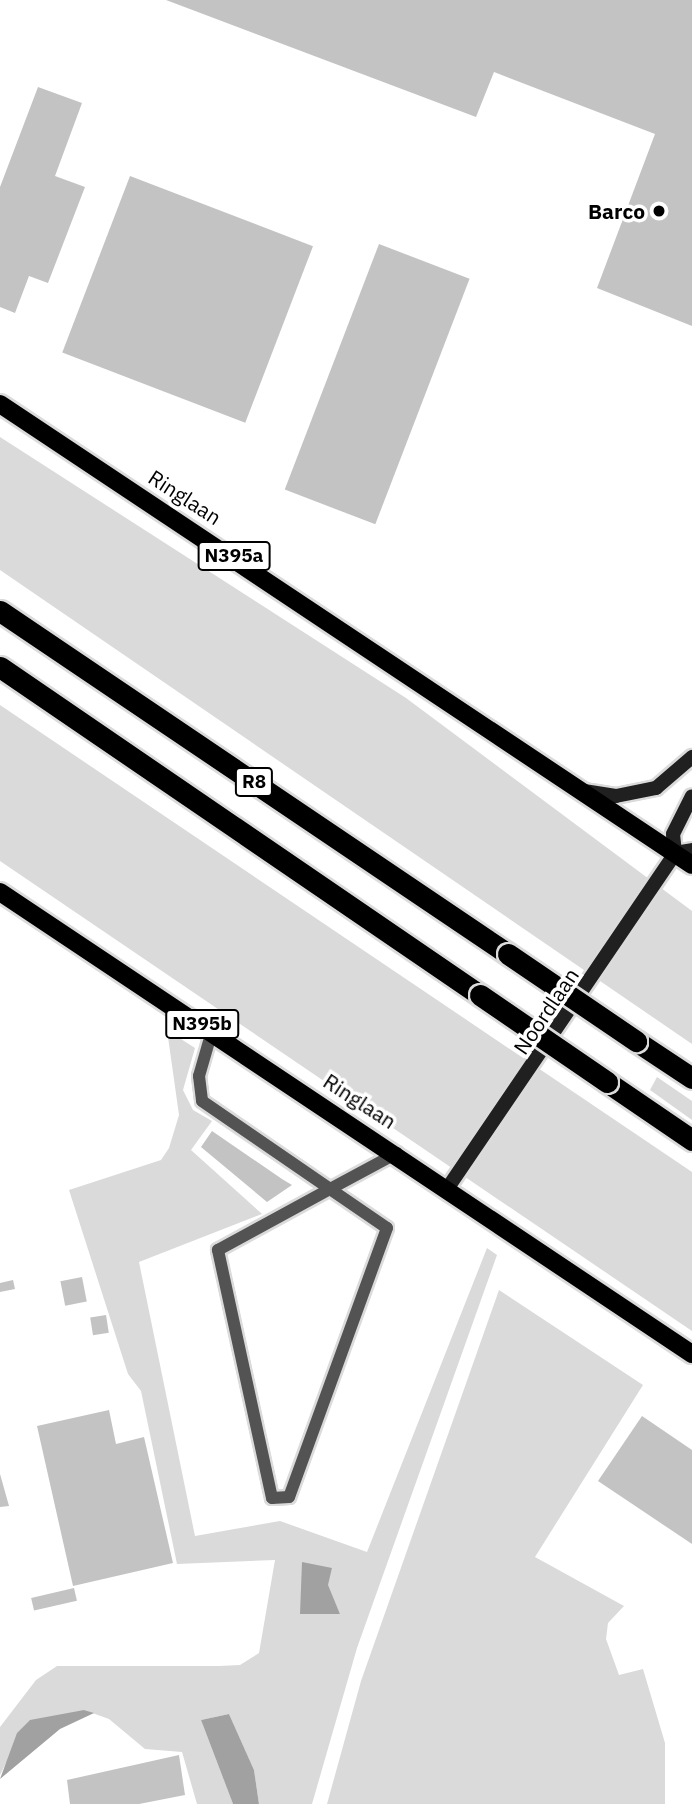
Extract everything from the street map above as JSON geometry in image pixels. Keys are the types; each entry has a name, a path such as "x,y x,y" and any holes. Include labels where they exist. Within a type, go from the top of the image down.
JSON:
{"highway":[{"name":"R8","path":"0,611 692,1078"},
{"name":"R8","path":"0,667 692,1140"}],"main road":[{"name":"Ringlaan","path":"0,404 584,791 683,852 692,865"},
{"name":"Ringlaan","path":"0,892 397,1152 447,1189 692,1354"}],"street":[{"path":"584,791 616,796 656,788 692,757"},
{"name":"Noordlaan","path":"447,1189 683,852 673,834 692,796"}],"lane":[{"path":"212,1031 199,1076 202,1101 330,1189 387,1228 289,1497 272,1498 218,1250 330,1189 397,1152"}],"shaded area":[{"path":"0,437 406,698 692,911 692,1044 0,570"},
{"path":"0,705 692,1172 692,1331 0,861"},
{"path":"167,1030 195,1048 183,1090 193,1110 212,1121 191,1150 262,1214 139,1262 195,1536 280,1521 367,1552 487,1248 497,1255 357,1648 312,1804 259,1804 254,1770 229,1714 201,1720 233,1804 197,1804 182,1752 145,1749 109,1719 84,1710 6,1763 0,1775 0,1727 36,1680 57,1666 240,1665 259,1653 275,1560 177,1564 141,1391 128,1374 69,1190 161,1160 169,1148 179,1115","holes":["332,1568 327,1585 340,1614 301,1614"]},
{"path":"657,1077 692,1101 692,1120 650,1090"},
{"path":"499,1290 643,1385 535,1557 624,1606 608,1623 606,1639 619,1675 643,1669 665,1743 665,1804 327,1804 361,1681"},
{"path":"302,1562 332,1568 328,1585 340,1614 300,1614"},
{"path":"84,1710 94,1713 60,1729 0,1779 17,1733 30,1720"},
{"path":"229,1714 254,1770 259,1804 233,1804 201,1720"}],"building":[{"name":"Barco","path":"166,0 692,0 692,326 597,288 655,134 494,72 476,117"},
{"path":"38,87 82,103 55,176 85,187 48,283 29,276 15,313 0,307 0,187"},
{"path":"130,176 313,246 245,423 62,352"},
{"path":"379,244 470,279 375,524 285,490"},
{"path":"212,1131 292,1185 267,1202 201,1147"},
{"path":"82,1277 87,1302 65,1306 60,1281"},
{"path":"13,1280 15,1289 0,1292 0,1283"},
{"path":"106,1315 109,1333 93,1335 90,1318"},
{"path":"109,1410 116,1444 144,1437 173,1563 73,1586 37,1426"},
{"path":"642,1416 692,1450 692,1544 598,1481"},
{"path":"0,1474 9,1506 0,1507"},
{"path":"74,1588 77,1601 34,1611 31,1598"},
{"path":"179,1755 185,1795 139,1804 70,1804 67,1780"}],"place":[{"name":"Barco","path":"659,211"}]}
